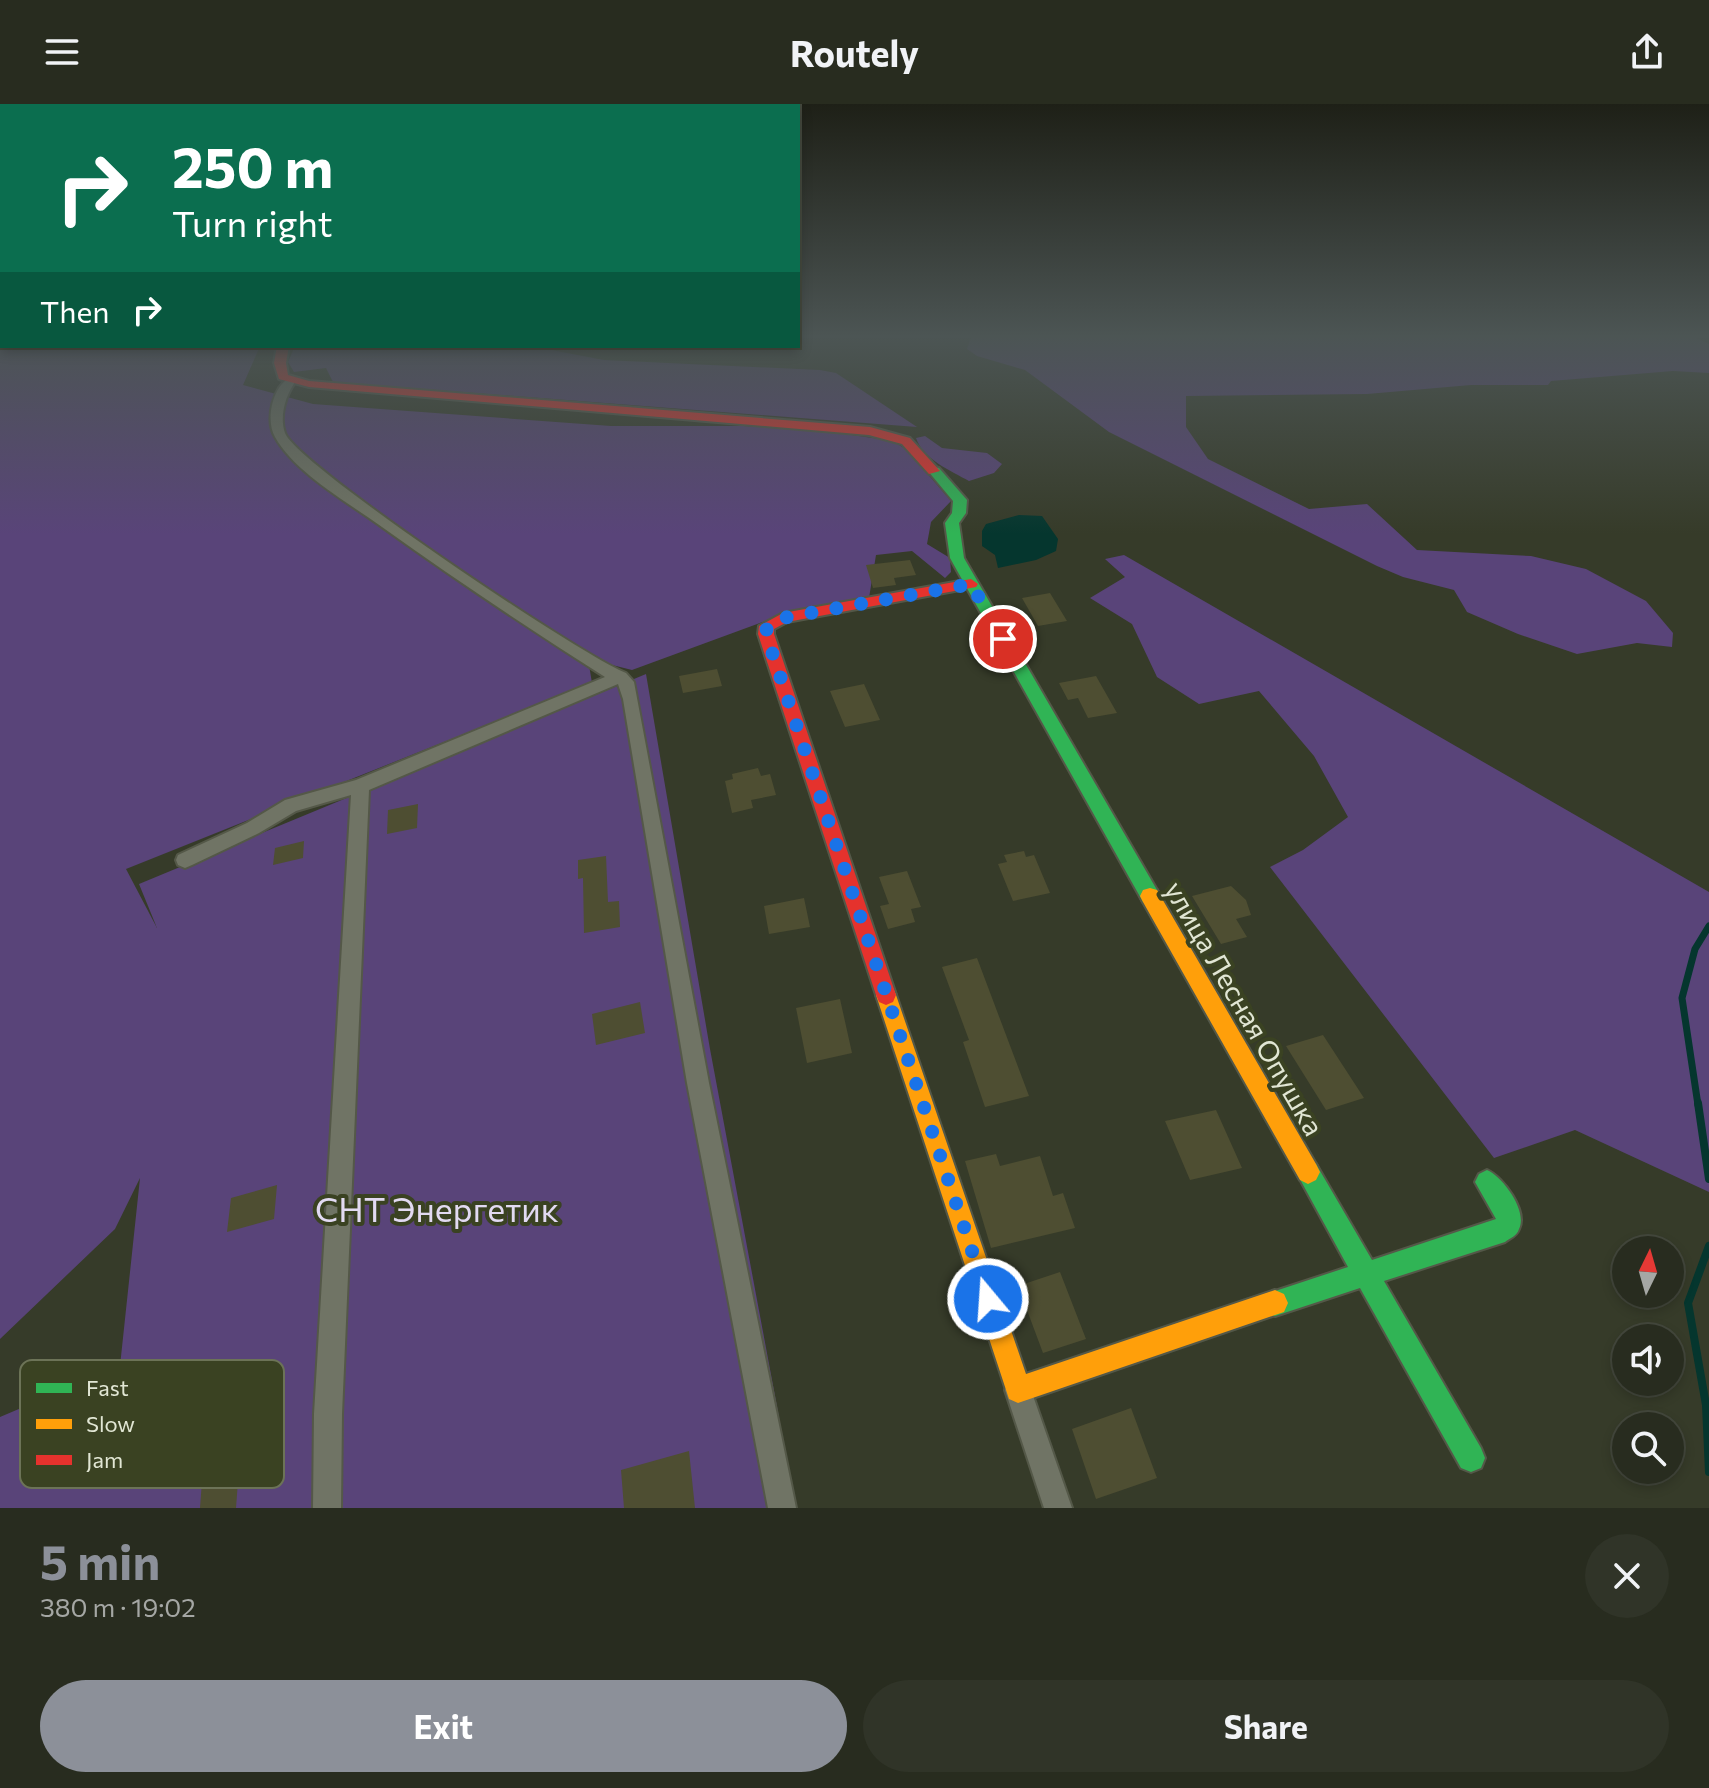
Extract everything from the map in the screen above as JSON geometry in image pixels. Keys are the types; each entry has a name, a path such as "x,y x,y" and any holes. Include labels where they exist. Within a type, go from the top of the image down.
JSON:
{"street":[{"path":"279,403 279,434 292,451 331,485 513,612 626,682 698,1083 782,1508"},
{"name":"улица Лесная Опушка","path":"539,403 845,429 901,437 960,500 959,513 952,523 954,545 971,584 1471,1458"},
{"path":"971,584 783,618 767,626 766,634 1058,1508"},
{"path":"185,860 253,828 291,805 360,786 620,677"},
{"path":"327,1508 328,1399 360,786"},
{"path":"1018,1390 1363,1273 1496,1233 1509,1225 1507,1210 1487,1182"}],"green space":[{"name":"СНТ Энергетик","path":"0,403 308,403 611,426 811,429 893,441 907,450 951,501 931,522 927,544 950,558 951,572 945,578 912,551 876,555 869,598 787,613 632,670 588,659 592,683 126,869 157,928 139,884 646,674 710,1049 796,1508 0,1508 0,1417 20,1408 20,1488 284,1488 284,1360 121,1360 140,1178 115,1229 0,1339"},
{"path":"599,403 880,403 917,427"},
{"path":"1069,403 1186,403 1186,427 1208,459 1309,509 1367,504 1417,550 1531,556 1586,569 1646,601 1673,633 1672,647 1637,643 1577,654 1518,634 1467,612 1454,590 1403,577 1377,566 1109,432"},
{"path":"925,436 942,448 987,453 1002,464 994,473 969,481 938,464 925,452 916,438"},
{"path":"1124,555 1709,892 1709,1192 1575,1130 1494,1158 1270,867 1303,850 1348,817 1314,756 1259,691 1199,704 1157,677 1132,624 1090,598 1125,577 1105,559"}],"water":[{"path":"1019,515 1042,516 1058,539 1056,551 1036,560 998,568 995,555 982,546 982,531 986,524"}],"building":[{"path":"910,560 916,575 894,578 896,585 873,588 866,565"},
{"path":"1050,593 1067,621 1038,626 1022,598"},
{"path":"717,669 722,686 683,693 679,676"},
{"path":"1096,676 1117,713 1088,718 1078,698 1068,700 1059,683"},
{"path":"864,684 880,720 845,727 830,691"},
{"path":"758,768 761,776 770,774 776,795 751,800 753,808 732,813 725,781 733,779 732,774"},
{"path":"418,804 417,828 387,834 388,810"},
{"path":"304,841 303,858 273,865 275,848"},
{"path":"1024,851 1026,857 1034,855 1050,893 1013,901 998,864 1007,862 1004,855"},
{"path":"606,856 608,902 619,901 620,927 584,933 583,878 578,879 578,860"},
{"path":"907,871 921,907 911,909 915,922 888,929 880,906 889,904 879,877"},
{"path":"1231,886 1246,900 1251,915 1236,919 1247,937 1221,944 1192,896"},
{"path":"804,898 810,927 769,934 764,906"},
{"path":"977,958 1029,1096 985,1107 963,1042 969,1040 942,967"},
{"path":"840,999 852,1053 807,1063 796,1008"},
{"path":"640,1002 645,1033 596,1045 592,1014"},
{"path":"1323,1035 1364,1098 1326,1110 1286,1046"},
{"path":"1216,1110 1242,1168 1190,1180 1165,1121"},
{"path":"996,1154 1000,1166 1040,1156 1053,1196 1063,1193 1075,1228 991,1248 965,1161"},
{"path":"277,1185 274,1219 227,1232 231,1198"},
{"path":"1060,1272 1086,1339 1043,1353 1018,1286"},
{"path":"1131,1408 1157,1478 1096,1499 1072,1429"},
{"path":"689,1451 695,1508 624,1508 621,1470"},
{"path":"201,1488 238,1488 236,1508 200,1508"}],"waterway":[{"path":"1698,1105 1682,998 1695,949 1709,926"},
{"path":"1698,1103 1709,1179"},
{"path":"1709,1246 1688,1303 1706,1405 1709,1472"}],"traffic: fast":[{"path":"934,471 960,500 959,513 952,523 957,558 1150,896"},
{"path":"1308,1172 1471,1458"},
{"path":"1275,1303 1496,1233 1509,1225 1507,1210 1487,1182"}],"traffic: slow":[{"path":"1150,896 1308,1172"},
{"path":"886,995 1018,1390 1275,1303"}],"traffic: jam":[{"path":"530,403 870,431 906,441 934,471"},
{"path":"886,995 766,634 767,626 783,618 971,584"}],"route":[{"path":"988,1299 766,634 767,626 783,618 971,584 1003,639"}]}
